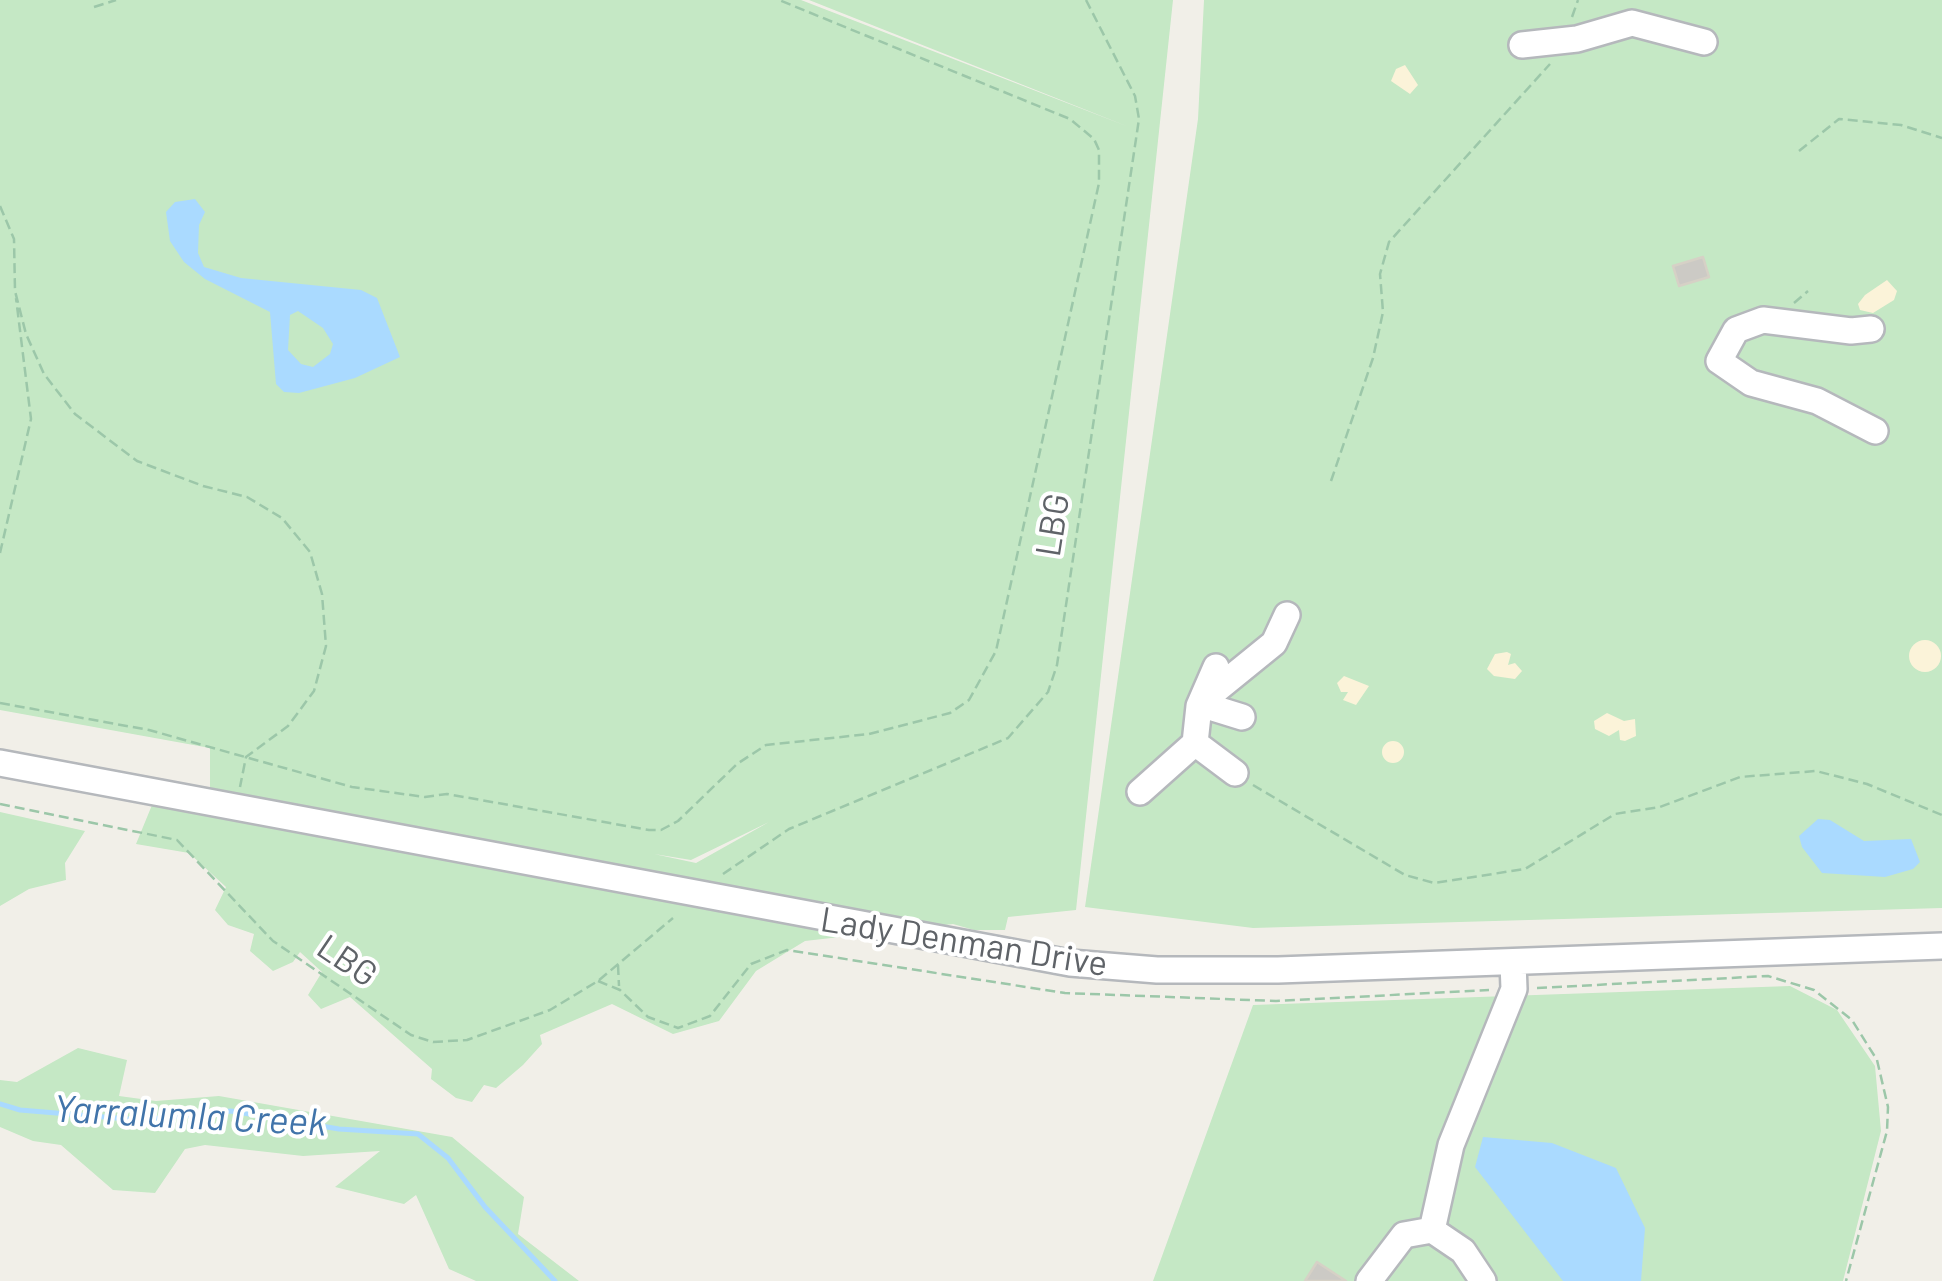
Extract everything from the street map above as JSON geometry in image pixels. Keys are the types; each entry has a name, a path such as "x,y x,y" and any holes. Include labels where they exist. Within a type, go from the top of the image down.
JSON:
{"street":[{"path":"1522,45 1565,40 1632,23 1704,42"},
{"path":"1871,330 1850,332 1763,320 1736,330 1719,361 1752,383 1817,402 1875,431"},
{"path":"1200,703 1274,643 1287,616"},
{"path":"1140,792 1195,743 1200,703 1216,667"},
{"path":"1200,703 1242,717"},
{"path":"1195,743 1236,768"},
{"name":"Lady Denman Drive","path":"0,763 1070,963 1157,970 1260,970 1942,946"},
{"path":"1432,1230 1451,1144 1514,989 1514,962"},
{"path":"1369,1281 1404,1236 1432,1230 1463,1251 1484,1281"}],"path":[{"path":"94,7 116,0"},
{"path":"0,703 150,730 352,787 425,797 448,794 661,830 678,820 751,752 766,744 869,734 950,713 970,700 996,651 1100,183 1099,150 1094,138 1070,119 780,0"},
{"name":"LBG","path":"723,874 789,829 1008,738 1048,692 1057,664 1139,119 1136,96 1086,0"},
{"path":"1331,481 1373,358 1383,312 1380,274 1389,242 1496,128 1562,50 1578,0"},
{"path":"1799,151 1839,119 1901,125 1942,138"},
{"path":"0,206 14,239 31,419 0,553"},
{"path":"16,291 26,334 44,374 76,414 138,461 203,486 247,497 282,518 310,552 322,594 326,646 314,691 288,726 246,758 236,808"},
{"path":"1236,768 1404,875 1434,883 1525,869 1615,814 1660,807 1740,777 1816,771 1867,784 1942,815"},
{"name":"LBG","path":"0,804 177,840 274,941 422,1039 444,1043 467,1040 550,1010 598,980 672,918"},
{"path":"598,980 620,990 638,1010 659,1023 692,1027 710,1016 751,964 774,952 800,950 1065,993 1276,1001 1768,976 1803,986 1834,1004 1866,1039 1881,1072 1888,1107 1886,1131 1846,1281"},
{"path":"618,963 620,990"}],"green space":[{"path":"0,0 801,0 1129,127 809,0 1173,0 1076,910 1008,917 1005,930 974,930 953,924 805,941 756,971 719,1021 673,1034 612,1004 540,1035 542,1044 523,1065 496,1088 484,1085 472,1102 456,1098 431,1079 432,1069 350,997 321,1009 308,995 322,972 300,952 293,962 273,971 250,951 254,934 228,925 215,910 226,887 189,853 136,844 159,788 220,798 222,791 210,789 210,748 0,710","holes":["769,822 696,863 654,854 691,860"]},
{"path":"1204,0 1942,0 1942,908 1253,928 1085,907 1198,119"},
{"path":"0,812 85,831 65,863 66,880 29,889 0,906"},
{"path":"1790,986 1837,1010 1875,1066 1881,1131 1843,1281 1153,1281 1253,1005"},
{"path":"78,1048 127,1060 119,1096 156,1101 219,1096 452,1137 524,1197 518,1234 579,1281 476,1281 449,1269 416,1195 404,1204 335,1187 380,1151 303,1156 205,1145 185,1149 155,1193 113,1190 61,1145 33,1141 0,1127 0,1080 17,1082"}],"sand":[{"path":"1405,65 1418,85 1410,94 1391,81 1396,69"},
{"path":"1887,280 1897,291 1894,300 1873,313 1860,310 1858,304 1865,295"},
{"path":"1925,640 1936,645 1941,656 1936,667 1925,672 1914,667 1909,656 1914,645"},
{"path":"1495,654 1511,654 1508,665 1515,663 1522,671 1515,679 1494,676 1487,669"},
{"path":"1344,676 1369,686 1356,705 1343,700 1348,692 1341,692 1337,683"},
{"path":"1607,713 1624,721 1635,719 1636,736 1625,741 1620,740 1619,730 1609,736 1595,729 1594,721"},
{"path":"1393,741 1401,744 1401,760 1393,763 1385,760 1382,752 1385,744"}],"water":[{"path":"195,199 205,212 199,225 198,253 204,267 241,278 361,290 377,298 400,357 355,378 299,393 284,392 276,384 270,312 205,279 184,262 170,241 166,212 175,202","holes":["298,311 323,328 333,344 330,354 313,367 301,364 288,350 290,315"]},
{"path":"1818,819 1830,820 1864,841 1911,839 1920,862 1913,869 1885,877 1822,873 1802,847 1799,836"},
{"path":"1483,1137 1552,1143 1616,1168 1645,1228 1641,1281 1563,1281 1475,1167"}],"building":[{"path":"1703,257 1709,277 1679,286 1673,266"},
{"path":"1317,1262 1346,1281 1305,1281"}],"waterway":[{"name":"Yarralumla Creek","path":"0,1104 20,1110 140,1120 231,1111 339,1129 418,1134 448,1158 485,1207 555,1281"}]}
